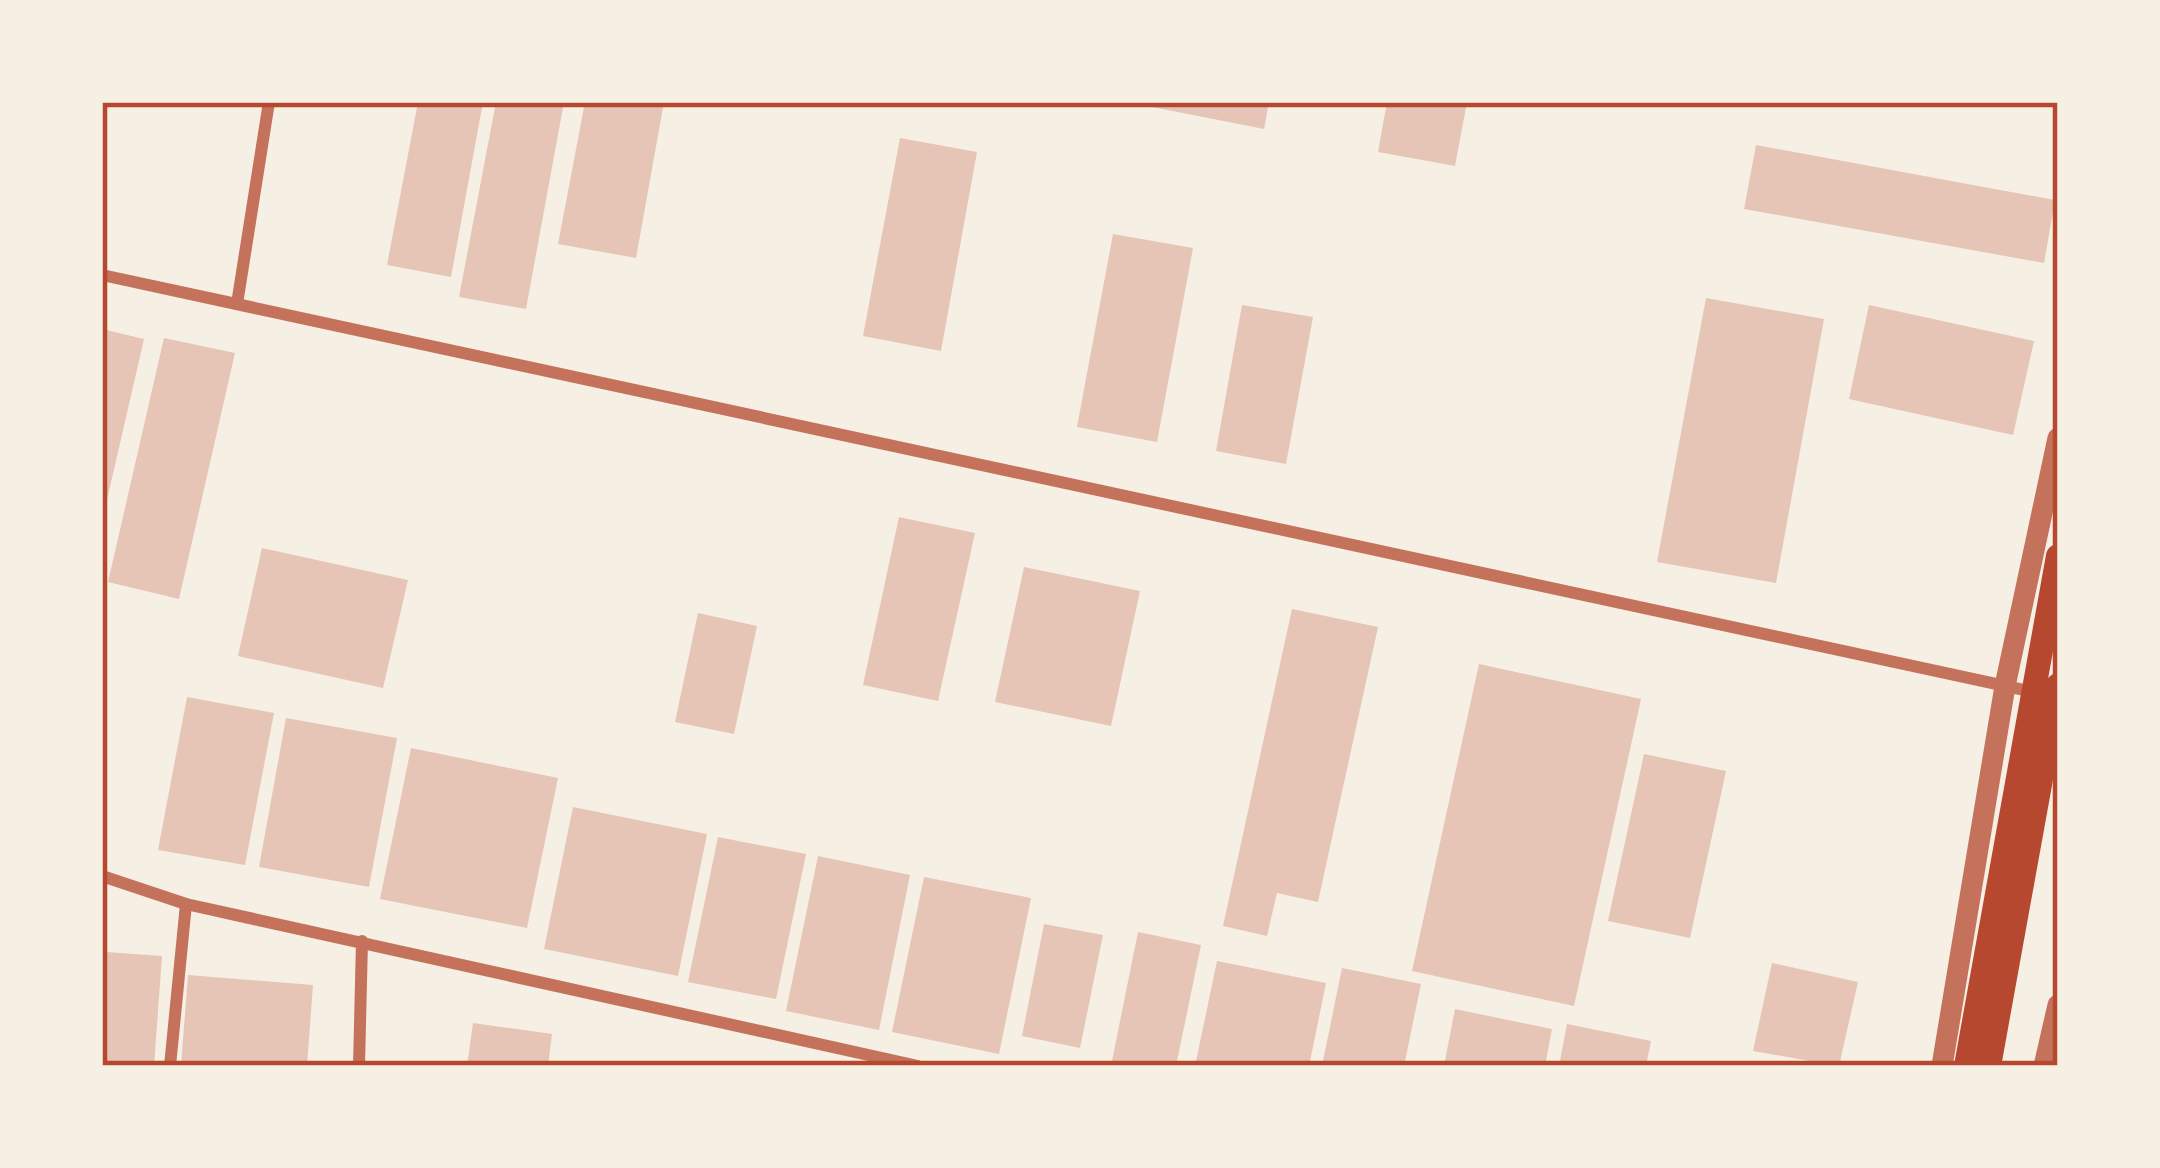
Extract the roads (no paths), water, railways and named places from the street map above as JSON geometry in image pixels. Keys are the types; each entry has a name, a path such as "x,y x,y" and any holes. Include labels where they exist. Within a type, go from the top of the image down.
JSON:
{"main road":[{"path":"1966,1066 2058,556"},
{"path":"1989,1066 2058,685"}],"street":[{"path":"237,304 268,102"},
{"path":"102,275 2058,698"},
{"path":"1942,1066 2005,686 2058,438"},
{"path":"102,876 186,904 918,1066"},
{"path":"170,1066 186,904"},
{"path":"359,1066 362,941"},
{"path":"2044,1066 2058,1005"}]}
